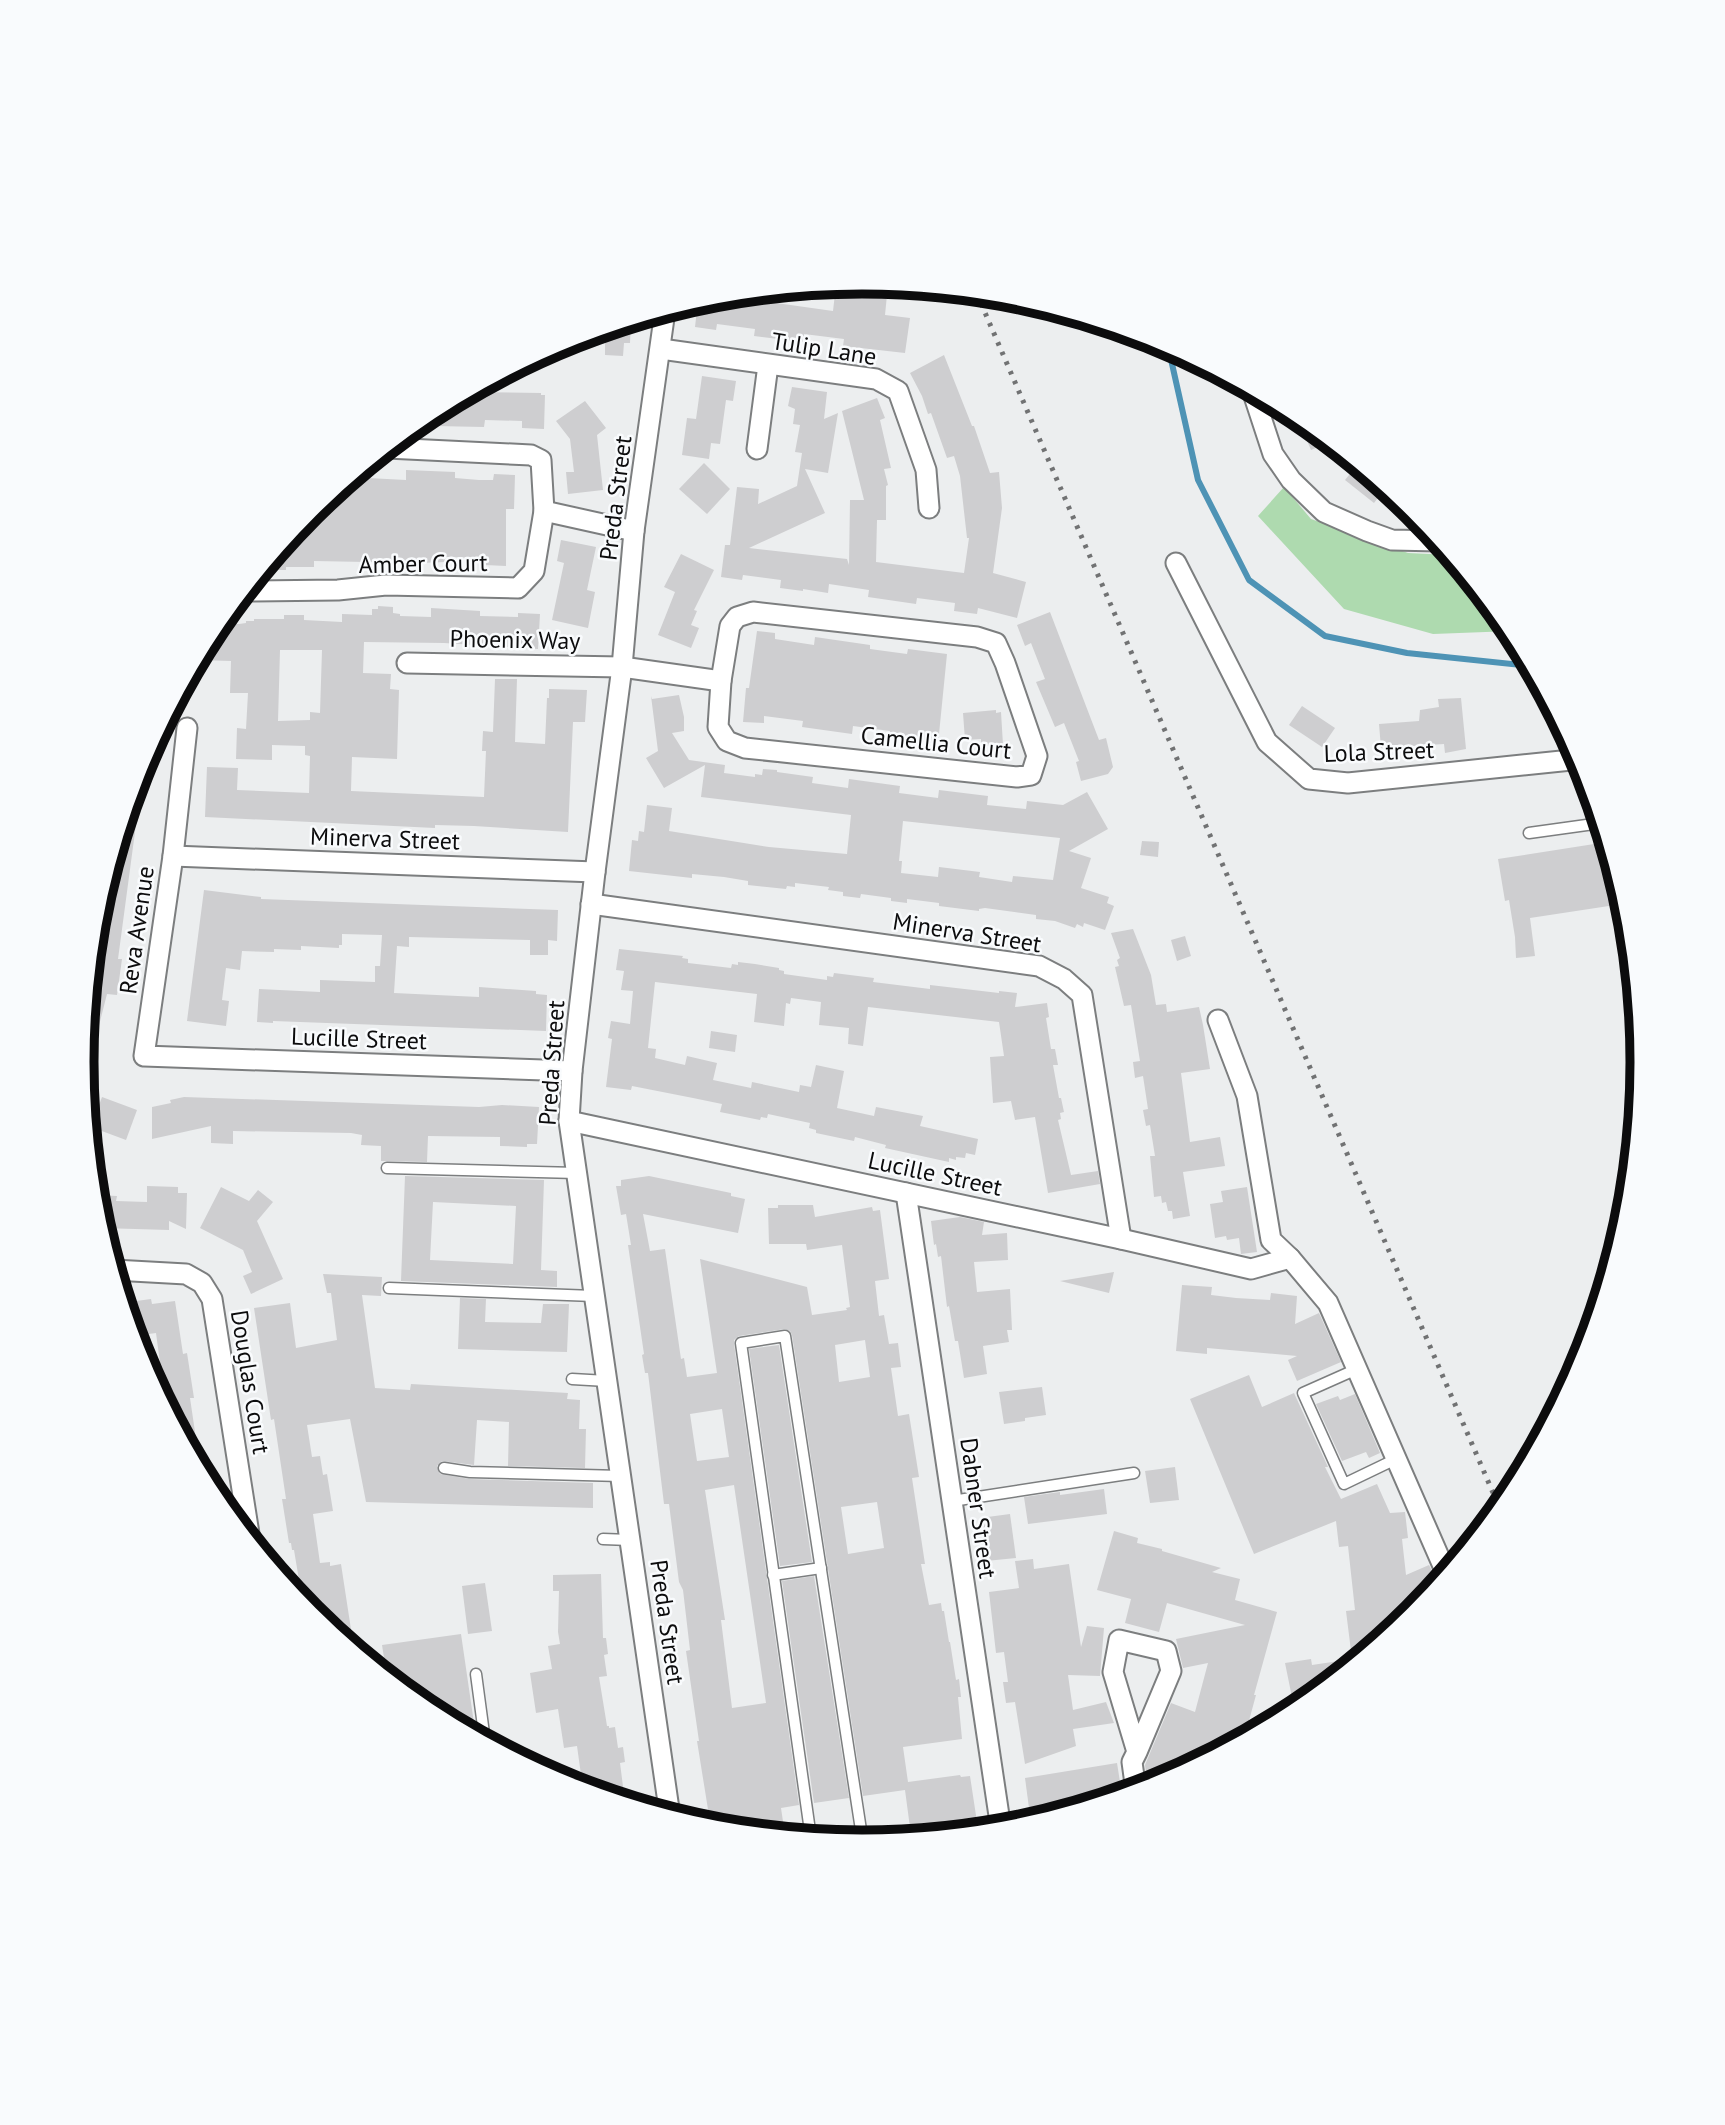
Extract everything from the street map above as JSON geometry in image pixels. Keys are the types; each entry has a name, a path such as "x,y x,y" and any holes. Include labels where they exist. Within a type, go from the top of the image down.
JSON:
{"street":[{"name":"Preda Street","path":"664,321 634,531 622,667 594,872 569,1121 669,1805"},
{"name":"Tulip Lane","path":"661,349 876,379 898,391 926,470 929,508"},
{"path":"757,449 768,365"},
{"path":"1256,404 1273,454 1291,480 1324,512 1392,540 1426,541"},
{"name":"Amber Court","path":"256,591 338,590 386,584 517,588 534,571 544,511 541,460 531,455 401,449"},
{"path":"544,511 634,531"},
{"name":"Lola Street","path":"1176,563 1267,742 1309,779 1348,783 1568,760"},
{"name":"Camellia Court","path":"753,612 977,637 996,643 1037,756 1031,775 1017,777 745,748 727,741 718,727 721,681 730,625 737,617 753,612"},
{"name":"Phoenix Way","path":"407,663 622,667"},
{"path":"622,667 721,681"},
{"name":"Reva Avenue","path":"144,1056 173,856 187,728"},
{"name":"Minerva Street","path":"173,856 594,872"},
{"name":"Minerva Street","path":"591,904 1039,966 1064,979 1082,995 1122,1239"},
{"path":"1218,1020 1247,1096 1271,1240 1328,1303 1443,1566"},
{"name":"Lucille Street","path":"144,1056 572,1071"},
{"name":"Lucille Street","path":"569,1121 1251,1269 1290,1258"},
{"name":"Dabner Street","path":"906,1193 999,1818"},
{"name":"Douglas Court","path":"124,1271 186,1274 202,1283 212,1298 247,1522"},
{"path":"1135,1780 1132,1762 1138,1752 1171,1671 1166,1651 1119,1640 1113,1672 1138,1752"}],"lane":[{"path":"1529,833 1592,824"},
{"path":"387,1168 577,1173"},
{"path":"389,1288 594,1296"},
{"path":"810,1829 741,1343 785,1336 861,1830"},
{"path":"1357,1369 1303,1393 1344,1484 1396,1459"},
{"path":"572,1379 607,1381"},
{"path":"444,1468 470,1472 621,1476"},
{"path":"952,1501 1133,1473"},
{"path":"603,1539 630,1540"},
{"path":"773,1575 821,1568"},
{"path":"476,1674 484,1731"}],"green space":[{"path":"1284,487 1311,519 1408,553 1439,554 1498,632 1433,634 1344,609 1258,516"}],"building":[{"path":"835,295 887,295 885,315 910,318 905,353 843,346 844,339 804,334 803,342 754,336 755,329 717,324 716,330 695,327 697,313 762,301 833,311"},
{"path":"631,331 630,343 624,343 623,356 605,355 605,342 598,342"},
{"path":"944,355 974,426 990,473 999,472 1002,508 993,573 1026,582 1017,618 978,608 977,614 954,611 955,603 917,598 916,604 868,597 869,590 829,584 828,593 780,588 781,580 743,575 742,580 721,577 725,545 730,545 737,487 759,489 758,504 797,486 802,453 795,452 800,425 793,424 795,409 788,406 792,387 827,392 824,419 838,413 828,473 805,469 825,513 749,548 847,559 849,565 850,500 864,500 842,411 877,398 885,418 880,420 891,468 884,469 888,485 886,520 877,520 876,562 964,573 969,538 960,476 954,456 947,458 931,413 928,414 910,373"},
{"path":"702,376 736,381 733,401 726,400 720,444 711,443 709,459 682,455 687,418 696,419"},
{"path":"488,392 545,395 544,429 522,428 522,421 485,420 484,427 435,426"},
{"path":"585,401 606,428 597,435 603,490 568,494 566,472 574,472 570,439 556,421"},
{"path":"1304,435 1320,446 1311,450"},
{"path":"704,463 730,489 707,514 679,489"},
{"path":"406,470 455,472 455,478 479,480 493,480 494,474 515,475 514,509 506,509 506,566 485,565 485,558 446,557 446,562 419,563 314,561 314,567 286,567 286,570 274,570 319,519 368,475 368,478 406,480"},
{"path":"1352,471 1380,495 1374,503 1345,480"},
{"path":"561,540 596,547 587,590 595,592 588,628 552,620 564,563 557,561"},
{"path":"681,554 714,570 694,610 697,611 691,625 699,628 691,648 658,635 675,592 664,587"},
{"path":"378,606 393,607 393,613 400,616 431,617 431,608 480,611 480,616 518,617 518,613 540,614 538,649 444,643 364,642 363,673 391,674 390,689 399,690 397,759 352,757 351,791 484,797 486,751 482,751 483,731 493,732 495,679 517,679 515,742 545,744 549,689 587,690 585,722 573,722 568,832 474,826 435,825 435,828 205,817 207,767 238,768 237,790 309,793 310,756 305,755 305,746 272,745 272,760 236,759 237,728 246,729 248,693 230,693 231,661 208,660 233,624 246,623 254,619 284,619 284,615 304,615 304,620 342,622 342,614 372,615 372,609 378,609","holes":["280,650 322,650 320,713 310,712 310,720 278,721"]},
{"path":"1050,612 1099,740 1106,738 1113,767 1108,774 1081,781 1076,762 1079,761 1064,723 1055,727 1036,682 1045,679 1031,643 1025,646 1017,625"},
{"path":"757,631 775,633 775,639 814,645 815,637 870,645 870,649 907,654 908,649 947,654 938,744 889,737 890,731 853,726 852,734 802,727 803,721 764,716 764,723 743,722 746,688 749,688"},
{"path":"679,695 684,731 672,733 689,760 725,765 724,773 755,777 755,774 762,775 763,769 777,770 813,777 812,783 848,788 849,779 900,786 899,793 938,798 939,790 988,796 987,805 1026,809 1027,801 1063,805 1087,792 1108,829 1069,851 1091,858 1081,888 1109,897 1107,903 1114,906 1105,930 1084,923 1083,927 1077,924 1075,928 1055,921 1036,919 1036,915 985,908 979,911 907,899 907,903 861,894 860,898 843,896 843,892 828,890 829,887 795,883 795,887 787,886 786,889 748,885 748,881 724,877 692,874 692,878 629,871 632,840 638,841 639,831 644,832 647,805 672,808 669,831 769,847 847,854 851,815 701,797 705,765 664,788 646,758 658,751 651,696 652,699","holes":["903,821 1060,838 1053,880 1013,876 1012,882 979,877 980,872 939,867 938,877 901,873 902,861 899,861"]},
{"path":"1461,698 1466,749 1445,753 1444,744 1381,748 1379,724 1419,721 1420,710 1439,707 1438,699"},
{"path":"1302,706 1335,728 1322,747 1289,725"},
{"path":"996,710 996,713 1001,712 1003,745 981,746 981,739 965,740 963,713"},
{"path":"138,807 118,959 122,959 117,995 107,994 95,1042 101,962 109,913"},
{"path":"1142,841 1159,842 1158,857 1140,855"},
{"path":"1598,843 1614,905 1530,918 1535,956 1516,958 1509,900 1505,901 1498,859"},
{"path":"204,890 261,899 558,910 557,941 548,940 548,955 530,955 530,940 409,937 409,947 397,946 394,993 479,997 479,987 536,991 536,994 547,995 546,1031 257,1022 259,989 320,992 320,980 375,982 375,966 380,966 382,935 342,934 342,945 339,945 339,948 301,946 301,950 242,951 240,970 226,968 222,1000 229,1001 226,1026 187,1021"},
{"path":"1133,929 1151,975 1156,1005 1166,1004 1167,1012 1199,1007 1210,1069 1181,1073 1190,1142 1220,1137 1225,1166 1183,1172 1190,1216 1173,1219 1172,1211 1168,1211 1166,1202 1162,1203 1161,1196 1154,1197 1150,1156 1155,1156 1150,1125 1146,1126 1143,1110 1148,1109 1143,1076 1135,1078 1133,1062 1140,1061 1131,1005 1124,1006 1115,967 1119,966 1117,960 1120,958 1111,933"},
{"path":"1185,936 1191,956 1177,961 1171,940"},
{"path":"619,949 683,956 682,958 688,959 688,963 731,968 732,964 738,965 738,962 755,964 779,968 784,974 827,980 827,976 833,977 834,973 874,978 873,982 930,989 930,985 1017,993 1015,1007 1047,1003 1049,1017 1046,1018 1051,1049 1055,1049 1058,1065 1053,1065 1064,1112 1060,1113 1061,1119 1058,1120 1071,1175 1098,1171 1100,1184 1048,1193 1035,1117 1015,1120 1011,1101 993,1103 990,1057 1004,1056 999,1022 868,1007 863,1046 848,1044 849,1028 819,1025 821,1002 791,998 790,1004 786,1003 784,1026 754,1022 757,994 655,982 648,1048 656,1049 655,1058 685,1065 687,1056 717,1063 713,1080 751,1088 752,1082 799,1092 800,1085 811,1087 816,1065 844,1071 837,1108 874,1116 876,1107 923,1116 920,1126 978,1139 975,1155 966,1153 965,1158 949,1158 949,1162 885,1148 886,1145 855,1137 854,1141 816,1133 816,1130 809,1128 810,1123 768,1114 767,1118 761,1117 760,1120 720,1112 722,1104 632,1086 631,1090 606,1087 612,1039 608,1038 611,1021 630,1024 633,991 621,990 624,971 616,970"},
{"path":"711,1031 737,1035 735,1052 709,1048"},
{"path":"102,1097 137,1110 126,1140 98,1129 96,1113"},
{"path":"184,1097 539,1107 537,1144 527,1144 527,1147 500,1146 500,1137 428,1136 427,1162 381,1161 381,1146 361,1145 362,1135 351,1133 233,1131 233,1144 211,1143 211,1126 152,1139 152,1107"},
{"path":"405,1176 544,1180 541,1270 557,1271 557,1287 401,1281","holes":["433,1202 516,1206 513,1264 430,1260"]},
{"path":"649,1176 731,1193 731,1196 745,1199 738,1233 643,1214 650,1251 665,1249 681,1359 684,1358 687,1377 717,1373 700,1259 807,1287 812,1315 847,1310 846,1308 850,1307 842,1245 807,1250 806,1244 769,1244 768,1208 778,1208 778,1205 813,1205 815,1217 872,1207 873,1211 880,1210 889,1279 875,1281 879,1316 884,1315 889,1344 898,1343 901,1367 891,1368 898,1416 909,1414 919,1477 912,1478 925,1564 921,1564 929,1605 941,1603 944,1611 961,1697 958,1697 962,1739 903,1747 908,1782 970,1776 977,1822 910,1829 905,1790 863,1796 792,1335 785,1329 739,1336 734,1340 734,1344 799,1805 781,1808 784,1826 709,1815 686,1651 690,1650 683,1590 679,1582 669,1504 664,1504 648,1373 645,1373 642,1355 644,1354 628,1245 631,1245 626,1214 621,1215 616,1186 621,1186 621,1180","holes":["865,1340 870,1377 839,1382 835,1345","722,1409 729,1457 697,1461 690,1414","734,1485 766,1703 732,1708 721,1620 725,1620 705,1490","877,1502 884,1548 848,1554 841,1507"]},
{"path":"147,1186 178,1187 178,1193 187,1193 186,1229 169,1221 169,1230 113,1228 106,1196 117,1196 116,1201 147,1202"},
{"path":"221,1187 249,1201 258,1190 273,1202 257,1221 283,1279 251,1294 243,1276 252,1272 243,1250 200,1228"},
{"path":"1247,1187 1257,1252 1241,1254 1239,1238 1215,1238 1210,1204 1223,1202 1221,1191"},
{"path":"960,1217 984,1222 982,1235 1007,1233 1008,1260 974,1262 977,1292 1010,1289 1012,1330 1007,1330 1009,1342 983,1346 987,1374 964,1378 958,1341 955,1341 949,1306 947,1307 941,1256 938,1257 936,1244 934,1245 931,1221"},
{"path":"1114,1272 1109,1293 1060,1281"},
{"path":"323,1274 382,1277 381,1296 362,1295 375,1388 410,1390 411,1384 568,1393 567,1399 580,1400 579,1429 586,1429 585,1468 508,1466 509,1422 477,1420 474,1465 442,1461 437,1466 440,1474 470,1479 593,1483 593,1508 366,1502 350,1419 307,1425 312,1457 320,1456 323,1475 327,1474 333,1511 313,1514 320,1563 330,1562 330,1566 341,1564 352,1636 300,1585 294,1550 289,1543 282,1499 286,1499 254,1308 290,1303 296,1348 337,1340 331,1293 327,1293"},
{"path":"1182,1285 1212,1287 1211,1295 1236,1298 1270,1300 1271,1293 1297,1296 1295,1324 1319,1313 1341,1362 1297,1381 1288,1360 1297,1356 1207,1348 1207,1354 1176,1351"},
{"path":"460,1298 486,1299 485,1322 541,1323 543,1304 569,1304 567,1352 458,1349"},
{"path":"151,1299 152,1304 175,1301 183,1354 187,1353 194,1398 190,1398 197,1446 162,1375 156,1333 145,1335 133,1301"},
{"path":"779,1345 812,1562 780,1566 749,1349"},
{"path":"1249,1375 1262,1407 1294,1393 1341,1499 1377,1484 1390,1513 1405,1512 1408,1538 1402,1539 1406,1575 1429,1565 1434,1575 1406,1606 1351,1654 1346,1611 1355,1610 1348,1546 1339,1547 1336,1521 1254,1554 1190,1399"},
{"path":"1042,1387 1046,1415 1004,1424 999,1392"},
{"path":"1355,1394 1380,1453 1369,1458 1366,1452 1342,1461 1316,1404 1338,1396 1340,1400"},
{"path":"1175,1467 1179,1500 1150,1503 1145,1471"},
{"path":"1104,1489 1107,1514 1028,1524 1024,1497"},
{"path":"1010,1514 1016,1558 986,1561 980,1518"},
{"path":"1114,1531 1138,1538 1137,1543 1221,1568 1212,1572 1240,1579 1235,1600 1277,1612 1247,1727 1146,1776 1145,1765 1171,1703 1195,1712 1208,1663 1183,1668 1176,1639 1245,1625 1167,1603 1159,1632 1125,1623 1131,1599 1097,1590"},
{"path":"1033,1559 1034,1569 1069,1564 1081,1647 1087,1626 1104,1628 1100,1676 1068,1675 1073,1710 1106,1702 1114,1723 1073,1729 1076,1746 1025,1764 1015,1702 1006,1703 1003,1682 1008,1682 1004,1652 996,1653 989,1592 1019,1588 1015,1561"},
{"path":"601,1574 603,1638 606,1638 608,1654 604,1655 607,1676 599,1677 607,1726 615,1727 618,1748 623,1747 625,1762 620,1763 624,1792 581,1777 577,1746 564,1748 558,1709 536,1713 530,1673 552,1669 548,1646 560,1644 559,1591 553,1591 553,1575"},
{"path":"814,1576 849,1798 814,1803 782,1581"},
{"path":"485,1583 492,1631 468,1634 462,1586"},
{"path":"461,1634 474,1726 385,1664 382,1645"},
{"path":"1311,1659 1312,1665 1344,1660 1292,1699 1285,1663"},
{"path":"1117,1763 1121,1786 1029,1812 1025,1778"}],"waterway":[{"path":"1171,360 1198,480 1249,580 1325,636 1407,653 1520,665"}],"railway":[{"path":"981,304 1495,1497"}]}
